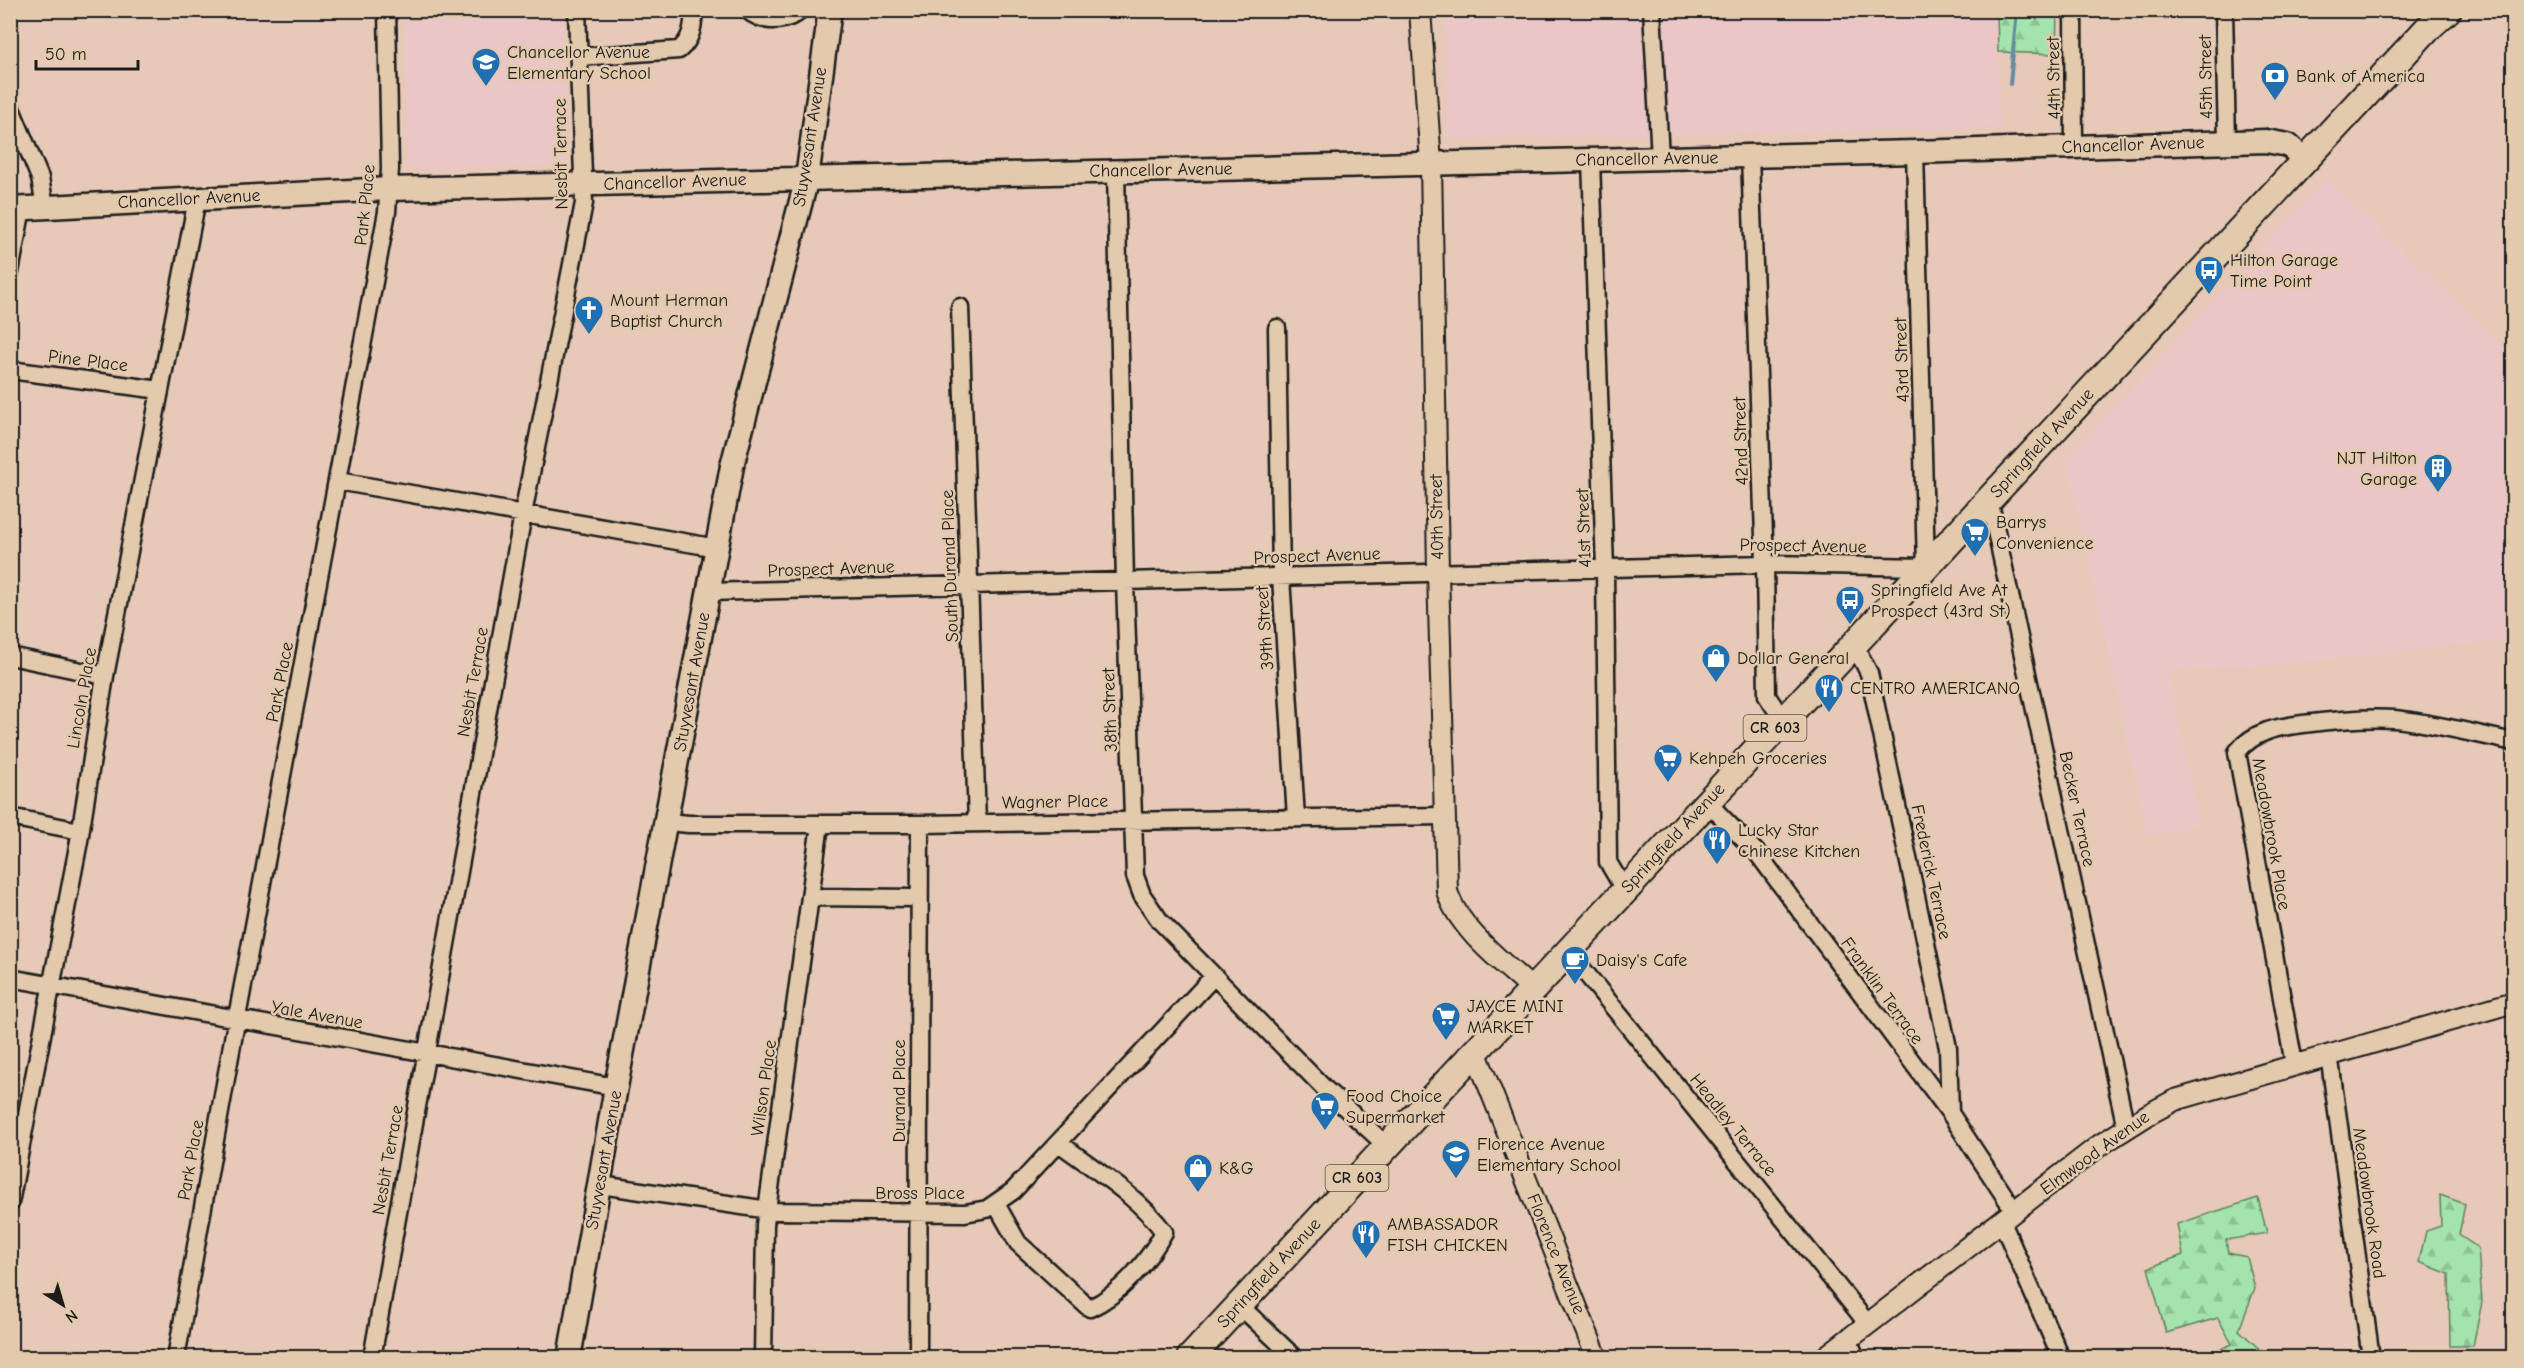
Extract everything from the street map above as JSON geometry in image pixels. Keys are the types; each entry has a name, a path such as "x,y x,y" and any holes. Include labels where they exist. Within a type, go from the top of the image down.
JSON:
{"main road":[{"name":"Stuyvesant Avenue","path":"569,1358 601,1185 616,1087 732,466 807,178 830,10"},
{"name":"Springfield Avenue","path":"1190,1358 2305,160 2431,20 2448,10"},
{"name":"Chancellor Avenue","path":"26,208 389,189 1915,153 2266,141 2288,145 2305,160"}],"street":[{"name":"Park Place","path":"176,1358 236,1020 338,481 389,189 387,10"},
{"name":"Nesbit Terrace","path":"372,1358 523,514 583,211 578,10"},
{"path":"579,57 680,50 687,43 693,27 694,10"},
{"path":"747,10 758,19 770,20 786,19 796,14 796,10"},
{"name":"40th Street","path":"1420,10 1431,163 1438,572 1447,891 1451,905 1461,921 1533,990"},
{"path":"1652,10 1660,158"},
{"name":"44th Street","path":"2073,10 2074,146"},
{"name":"45th Street","path":"2224,10 2227,142"},
{"path":"10,106 40,178 26,208 10,272"},
{"name":"43rd Street","path":"1915,153 1926,567"},
{"name":"42nd Street","path":"1750,156 1765,564 1767,696 1782,720"},
{"name":"41st Street","path":"1591,160 1605,568 1608,862 1624,891"},
{"name":"38th Street","path":"1116,171 1125,582 1135,876 1142,896 1160,921 1325,1089 1387,1146"},
{"name":"Lincoln Place","path":"10,1203 13,1173 52,986 80,831 105,676 197,199"},
{"name":"South Durand Place","path":"960,307 978,823"},
{"name":"39th Street","path":"1277,328 1281,577 1296,818"},
{"name":"Pine Place","path":"10,370 160,390"},
{"path":"338,481 717,548"},
{"name":"Becker Terrace","path":"1989,499 2126,1128"},
{"name":"Prospect Avenue","path":"709,592 1765,564 1926,567"},
{"name":"Frederick Terrace","path":"1854,644 1869,673 1948,1048 1950,1113"},
{"path":"10,656 105,676"},
{"name":"Meadowbrook Place","path":"2294,1064 2237,752 2244,742 2258,734 2280,727 2349,718 2397,720 2514,742"},
{"name":"Franklin Terrace","path":"1707,802 1758,854 1950,1113 2008,1217 2061,1358"},
{"name":"Wagner Place","path":"667,822 920,824 1445,816"},
{"path":"10,817 80,831"},
{"name":"Wilson Place","path":"763,1358 763,1241 766,1210 820,824"},
{"name":"Durand Place","path":"918,1358 920,824"},
{"path":"811,897 918,898"},
{"name":"Headley Terrace","path":"1568,951 1868,1324"},
{"name":"Bross Place","path":"601,1185 766,1210 977,1212 996,1204 1013,1191 1214,976"},
{"name":"Yale Avenue","path":"10,978 616,1087"},
{"name":"Elmwood Avenue","path":"1824,1358 2126,1128 2175,1100 2514,1002"},
{"name":"Florence Avenue","path":"1475,1051 1597,1358"},
{"name":"Meadowbrook Road","path":"2329,1054 2371,1358"},
{"path":"996,1204 1018,1243 1087,1306 1097,1305 1121,1288 1164,1232 1144,1210 1097,1170 1059,1143"},
{"path":"1239,1305 1295,1358"},
{"path":"1848,1339 1856,1358"}],"shaded area":[{"name":"Chancellor Avenue Elementary School","path":"404,11 563,11 567,163 565,165 412,169 407,166"},
{"path":"1444,11 1997,11 2000,128 1448,139"},
{"name":"NJT Hilton Garage","path":"2327,178 2513,356 2513,640 2299,663 2168,672 2199,825 2148,837 2066,459"}],"green space":[{"path":"1997,11 2057,11 2056,54 1998,52"},
{"path":"2440,1195 2465,1204 2459,1235 2478,1248 2482,1302 2473,1346 2450,1346 2449,1274 2419,1262 2426,1231 2441,1226"},
{"path":"2258,1198 2267,1233 2226,1240 2228,1253 2247,1257 2255,1288 2239,1330 2268,1357 2203,1357 2232,1344 2218,1318 2166,1333 2148,1268 2183,1255 2177,1224"}],"waterway":[{"path":"2010,84 2017,10"}],"place":[{"name":"Chancellor Avenue Elementary School","path":"486,88"},
{"name":"Bank of America","path":"2275,102"},
{"name":"Hilton Garage Time Point","path":"2209,296"},
{"name":"Mount Herman Baptist Church","path":"589,336"},
{"name":"NJT Hilton Garage","path":"2438,494"},
{"name":"Barrys Convenience","path":"1975,558"},
{"name":"Springfield Ave At Prospect (43rd St)","path":"1850,626"},
{"name":"Dollar General","path":"1716,684"},
{"name":"CENTRO AMERICANO","path":"1829,714"},
{"name":"Kehpeh Groceries","path":"1668,784"},
{"name":"Lucky Star Chinese Kitchen","path":"1717,866"},
{"name":"Daisy's Cafe","path":"1575,986"},
{"name":"JAYCE MINI MARKET","path":"1446,1042"},
{"name":"Food Choice Supermarket","path":"1325,1132"},
{"name":"Florence Avenue Elementary School","path":"1456,1180"},
{"name":"K&G","path":"1198,1194"},
{"name":"AMBASSADOR FISH CHICKEN","path":"1366,1260"}]}
